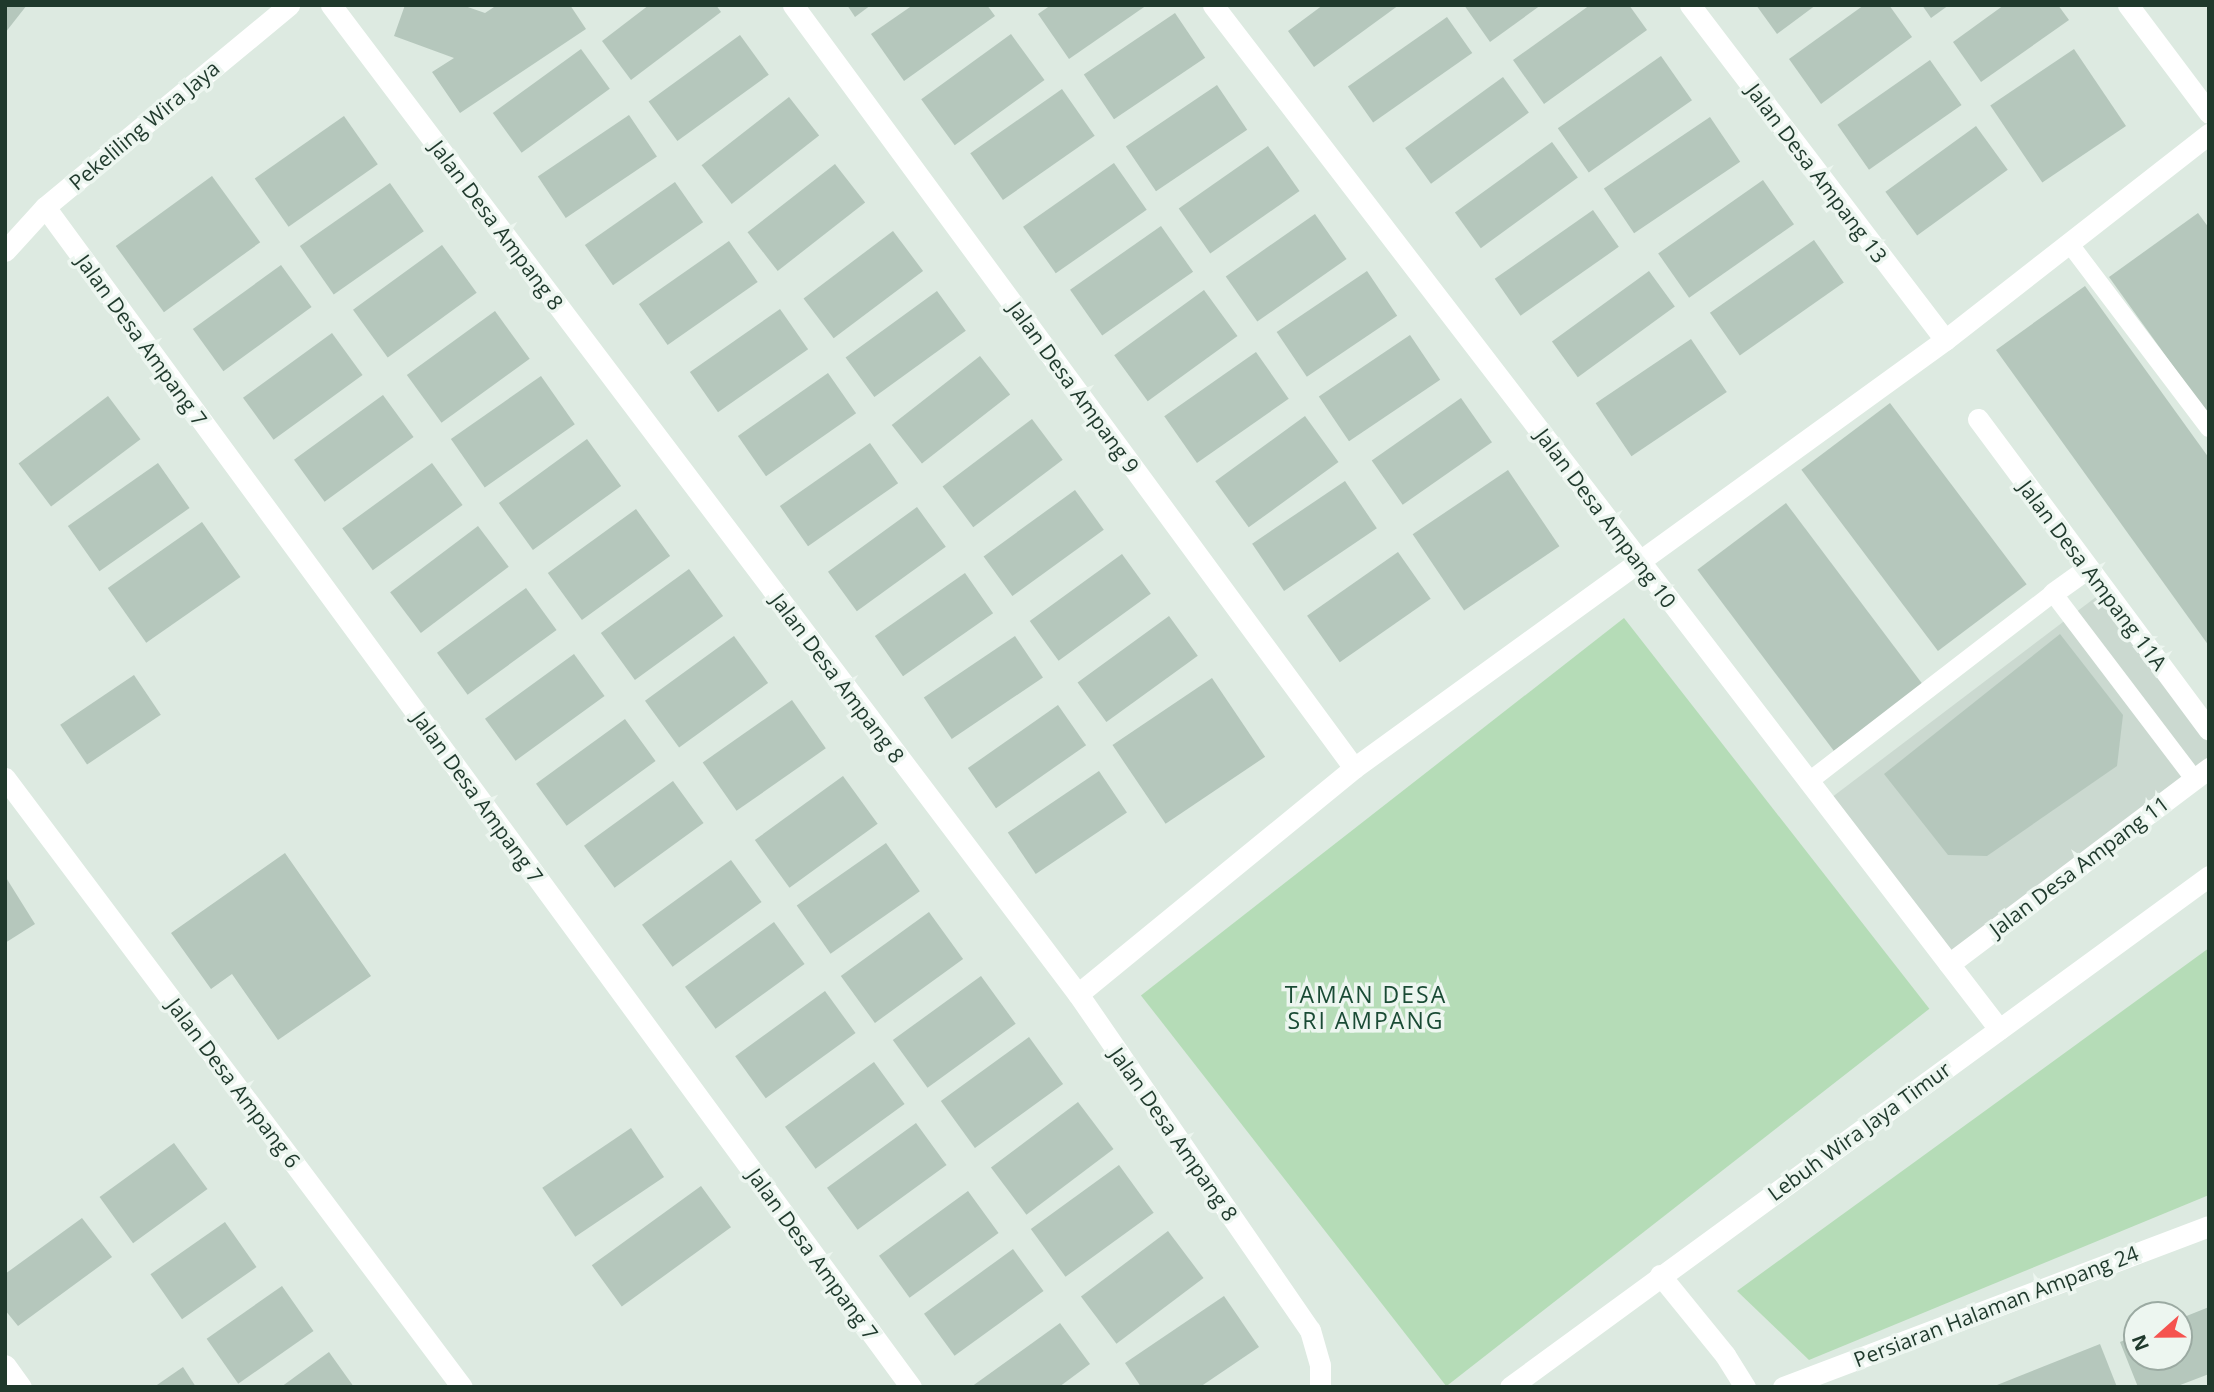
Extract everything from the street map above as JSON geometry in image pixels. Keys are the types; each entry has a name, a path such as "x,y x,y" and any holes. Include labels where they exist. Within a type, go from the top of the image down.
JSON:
{"street":[{"name":"Pekeliling Wira Jaya","path":"5,251 45,207 289,5"},
{"name":"Jalan Desa Ampang 8","path":"331,5 1078,994 1310,1330 1320,1376"},
{"name":"Jalan Desa Ampang 9","path":"793,5 1354,768"},
{"name":"Jalan Desa Ampang 10","path":"1213,5 1999,1030"},
{"name":"Jalan Desa Ampang 13","path":"1690,5 1945,340"},
{"path":"2128,5 2209,113"},
{"path":"1078,994 1354,768 1945,340 2209,134"},
{"name":"Jalan Desa Ampang 7","path":"45,207 911,1387"},
{"name":"Jalan Desa Ampang 11A","path":"1978,419 2209,730"},
{"path":"2053,593 2088,568"},
{"name":"Jalan Desa Ampang 11","path":"1949,964 2201,774"},
{"name":"Jalan Desa Ampang 6","path":"5,778 462,1387"},
{"name":"Lebuh Wira Jaya Timur","path":"1510,1387 2209,876"},
{"name":"Persiaran Halaman Ampang 24","path":"1783,1387 2209,1226"},
{"path":"1661,1275 1725,1355 1745,1387"},
{"path":"5,1365 21,1387"}],"lane":[{"path":"2069,243 2209,428"},
{"path":"1808,782 2053,593 2201,774"}],"shaded area":[{"path":"2100,594 2209,738 2209,770 1947,968 1823,804"}],"green space":[{"path":"1624,618 1929,1009 1446,1386 1141,995"},
{"path":"2209,948 2209,1195 1809,1360 1737,1291"}],"building":[{"path":"5,5 27,5 5,33"},
{"path":"405,5 462,5 485,13 497,5 570,5 586,29 460,113 432,72 454,58 394,36"},
{"path":"649,5 716,5 721,12 631,80 602,41"},
{"path":"847,5 871,5 855,17"},
{"path":"913,5 987,5 995,16 904,81 871,34"},
{"path":"1051,5 1147,5 1069,59 1038,14"},
{"path":"1323,5 1399,5 1314,67 1288,31"},
{"path":"1464,5 1541,5 1490,42"},
{"path":"1590,5 1629,5 1647,30 1544,104 1513,60"},
{"path":"1756,5 1816,5 1777,34"},
{"path":"1864,5 1889,5 1912,37 1821,104 1789,59"},
{"path":"1922,5 1949,5 1931,18"},
{"path":"2004,5 2058,5 2069,20 1981,82 1953,42"},
{"path":"1175,13 1205,58 1114,119 1084,75"},
{"path":"1447,17 1472,53 1373,122 1348,86"},
{"path":"1011,34 1045,80 955,145 921,99"},
{"path":"740,35 769,75 677,141 649,101"},
{"path":"581,49 610,89 522,153 493,113"},
{"path":"2074,49 2126,126 2042,183 1990,105"},
{"path":"1661,56 1692,100 1589,173 1558,128"},
{"path":"1930,60 1962,105 1869,170 1837,125"},
{"path":"1503,77 1529,113 1431,184 1405,148"},
{"path":"1217,85 1247,130 1156,191 1126,147"},
{"path":"1062,89 1095,136 1003,200 970,153"},
{"path":"789,97 819,136 732,204 702,165"},
{"path":"629,115 657,156 566,218 538,177"},
{"path":"344,116 378,164 289,227 255,179"},
{"path":"1710,117 1740,162 1634,233 1604,189"},
{"path":"1976,126 2008,170 1917,236 1885,192"},
{"path":"1552,142 1578,178 1481,248 1455,213"},
{"path":"1268,146 1300,191 1210,254 1179,209"},
{"path":"1114,163 1147,210 1056,273 1023,227"},
{"path":"835,164 865,203 778,271 748,232"},
{"path":"212,176 260,242 164,312 116,246"},
{"path":"1763,180 1794,224 1689,298 1658,253"},
{"path":"675,182 703,222 613,285 585,245"},
{"path":"390,183 424,231 334,294 300,246"},
{"path":"1593,210 1619,247 1521,316 1495,279"},
{"path":"2198,213 2209,228 2209,416 2109,277"},
{"path":"1315,214 1347,259 1257,322 1226,277"},
{"path":"1161,226 1193,272 1102,336 1070,290"},
{"path":"893,231 923,271 834,338 804,298"},
{"path":"1814,240 1844,283 1740,355 1710,313"},
{"path":"729,241 758,282 668,345 639,304"},
{"path":"442,245 477,293 388,357 353,310"},
{"path":"281,265 312,307 223,371 193,329"},
{"path":"1367,271 1397,316 1307,377 1277,332"},
{"path":"1649,271 1675,307 1578,377 1552,342"},
{"path":"2085,286 2209,458 2209,646 1996,350"},
{"path":"1204,290 1238,336 1148,401 1114,355"},
{"path":"937,291 966,331 874,397 846,357"},
{"path":"780,309 808,349 718,412 690,372"},
{"path":"495,311 530,359 441,423 407,375"},
{"path":"332,333 363,375 274,440 243,398"},
{"path":"1410,335 1440,380 1349,441 1319,397"},
{"path":"1691,339 1727,392 1631,456 1596,403"},
{"path":"1256,352 1289,399 1197,463 1164,416"},
{"path":"980,356 1010,395 922,464 892,425"},
{"path":"828,373 856,413 766,476 738,436"},
{"path":"541,376 575,424 485,487 451,439"},
{"path":"383,395 414,437 325,502 294,460"},
{"path":"108,396 140,439 51,507 19,463"},
{"path":"1461,398 1492,442 1403,505 1372,461"},
{"path":"1890,403 2027,584 1938,651 1801,470"},
{"path":"1305,416 1339,462 1249,527 1215,481"},
{"path":"1032,419 1063,460 973,527 943,486"},
{"path":"587,439 621,486 533,550 499,503"},
{"path":"870,443 898,483 808,546 780,506"},
{"path":"158,463 190,508 99,571 68,526"},
{"path":"432,463 463,505 373,570 342,528"},
{"path":"1508,470 1559,546 1464,611 1413,534"},
{"path":"1345,481 1377,528 1284,591 1252,544"},
{"path":"1075,490 1104,530 1012,596 984,556"},
{"path":"1786,503 1923,684 1834,751 1697,570"},
{"path":"917,507 946,547 857,611 828,572"},
{"path":"636,509 670,556 582,620 548,573"},
{"path":"202,522 240,577 146,643 108,588"},
{"path":"478,526 509,567 421,633 390,592"},
{"path":"1398,552 1431,599 1340,662 1307,616"},
{"path":"1122,554 1151,594 1059,661 1030,621"},
{"path":"689,569 723,616 635,680 601,633"},
{"path":"965,573 993,613 903,676 875,636"},
{"path":"526,588 557,630 468,695 437,653"},
{"path":"1169,616 1198,656 1106,722 1078,682"},
{"path":"2060,634 2123,715 2117,766 1987,856 1948,855 1884,774"},
{"path":"734,636 768,683 679,748 645,701"},
{"path":"1015,636 1043,677 952,739 924,698"},
{"path":"574,654 605,696 516,761 485,719"},
{"path":"134,675 161,715 87,765 60,725"},
{"path":"1212,678 1265,757 1166,824 1113,745"},
{"path":"792,700 826,748 737,811 703,763"},
{"path":"1058,705 1086,745 996,808 968,768"},
{"path":"625,719 656,761 567,826 536,784"},
{"path":"1099,771 1127,812 1036,874 1008,833"},
{"path":"843,776 878,824 789,888 755,840"},
{"path":"673,781 704,823 615,888 584,846"},
{"path":"886,843 920,891 831,954 797,906"},
{"path":"285,853 371,976 278,1040 232,974 211,989 171,933"},
{"path":"731,860 762,902 673,967 642,925"},
{"path":"5,876 35,924 5,943"},
{"path":"929,912 963,959 875,1023 841,976"},
{"path":"774,922 805,964 716,1029 685,987"},
{"path":"981,976 1016,1024 927,1088 893,1040"},
{"path":"825,991 856,1033 766,1098 735,1056"},
{"path":"1029,1037 1063,1084 975,1148 941,1101"},
{"path":"874,1062 905,1104 816,1169 785,1127"},
{"path":"1078,1102 1114,1149 1026,1215 991,1168"},
{"path":"916,1123 947,1165 858,1230 827,1188"},
{"path":"631,1128 664,1177 575,1237 542,1188"},
{"path":"174,1143 208,1189 133,1243 100,1197"},
{"path":"1119,1165 1154,1213 1065,1277 1031,1229"},
{"path":"701,1186 731,1227 622,1307 592,1265"},
{"path":"968,1191 999,1233 910,1298 879,1256"},
{"path":"82,1218 112,1257 18,1326 5,1310 5,1274"},
{"path":"225,1222 257,1267 182,1319 150,1274"},
{"path":"1168,1231 1204,1278 1116,1344 1081,1297"},
{"path":"1013,1249 1044,1291 955,1356 924,1314"},
{"path":"282,1286 314,1331 238,1384 207,1339"},
{"path":"1224,1296 1259,1347 1200,1387 1141,1387 1125,1363"},
{"path":"2209,1307 2209,1374 2175,1387 2138,1387 2132,1371 2193,1371 2193,1313"},
{"path":"1060,1323 1090,1364 1059,1387 971,1387"},
{"path":"2100,1344 2117,1387 1992,1387"},
{"path":"329,1352 354,1387 281,1387"},
{"path":"183,1367 196,1387 154,1387"}],"district":[{"name":"TAMAN DESA SRI AMPANG","path":"1366,1007"}]}
